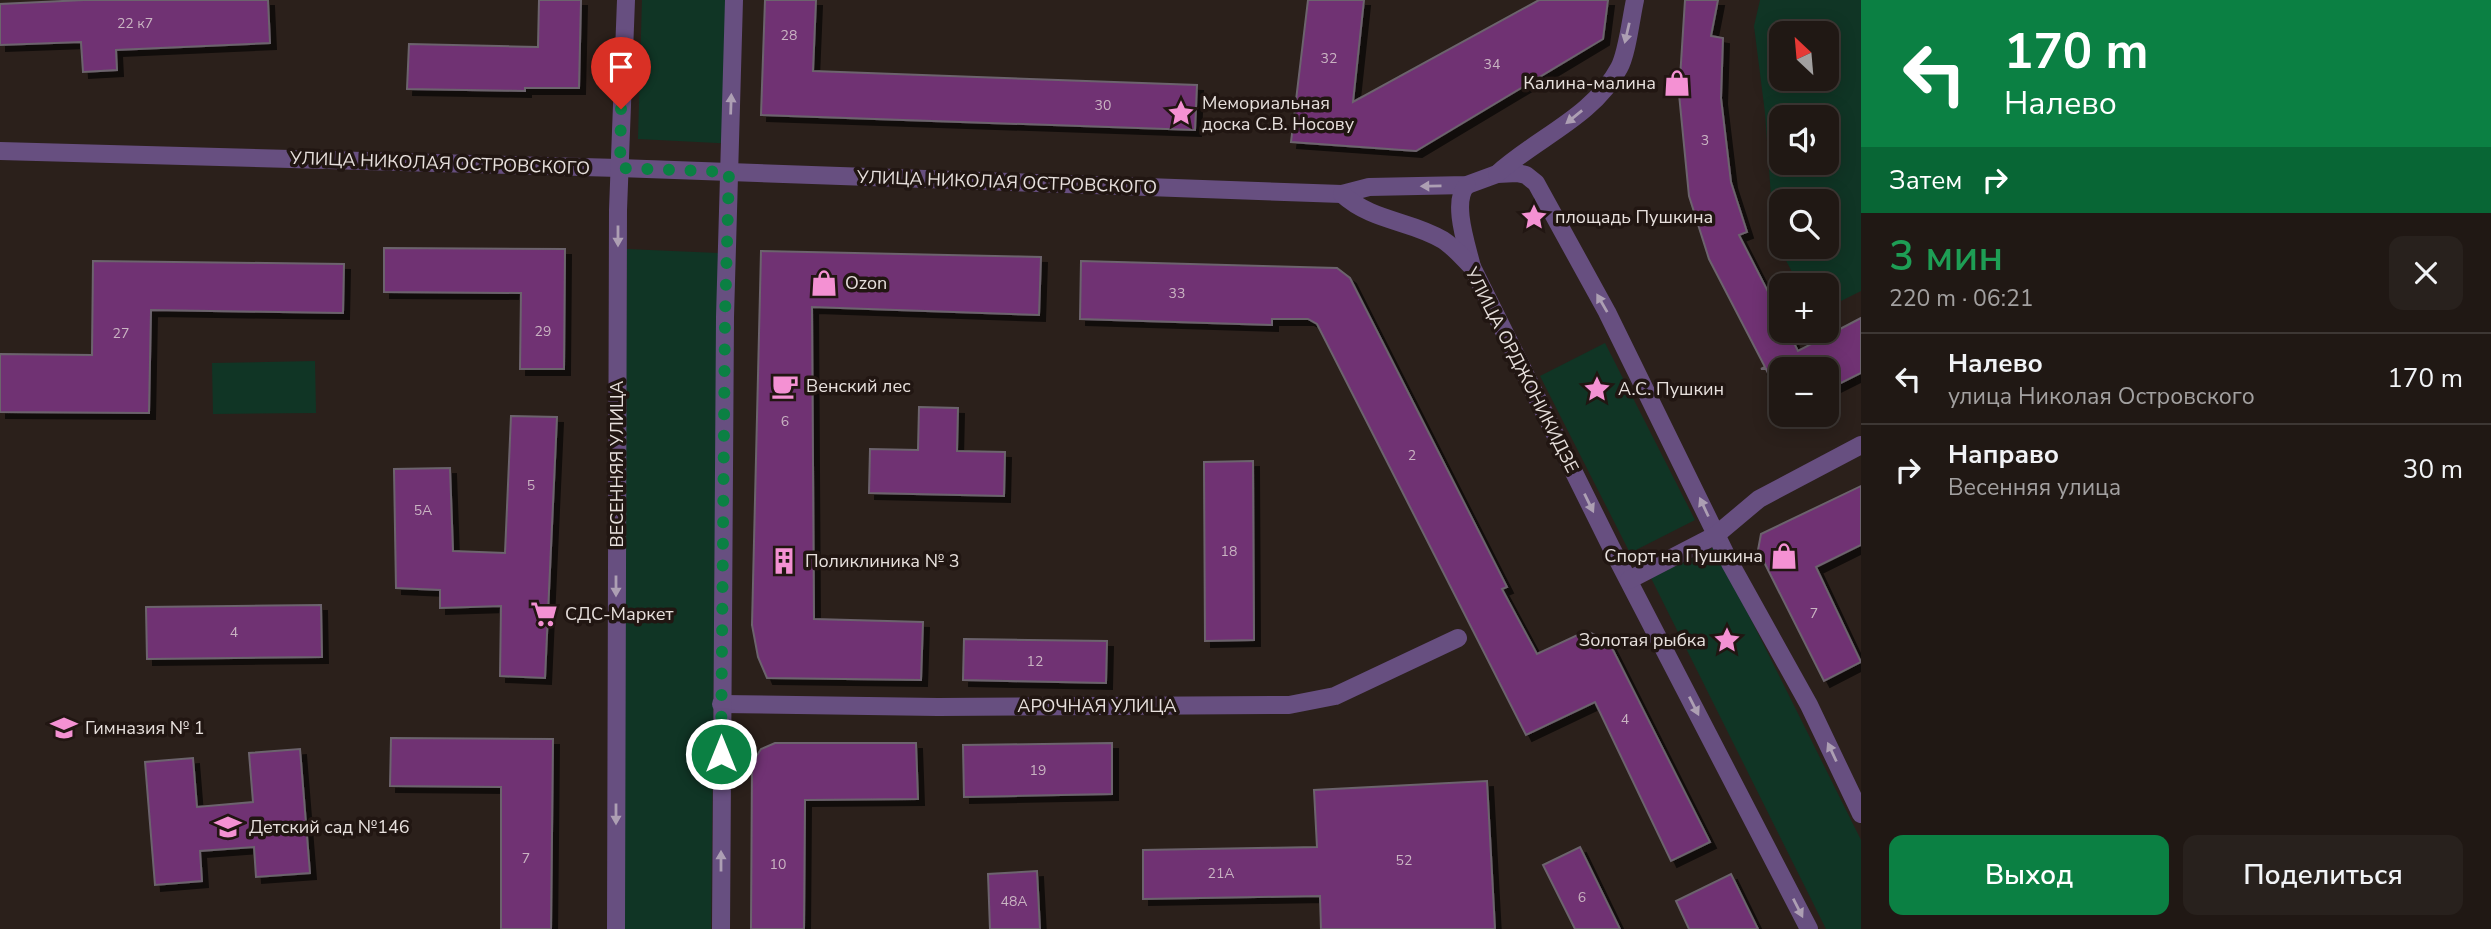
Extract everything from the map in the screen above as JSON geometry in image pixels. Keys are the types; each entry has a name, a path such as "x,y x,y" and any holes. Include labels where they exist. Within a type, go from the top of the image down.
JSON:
{"street":[{"name":"ВЕСЕННЯЯ УЛИЦА","path":"616,929 620,168 626,0"},
{"path":"721,929 725,317 734,0"},
{"path":"1497,174 1511,161 1545,140 1601,94 1620,67 1635,0"},
{"name":"УЛИЦА НИКОЛАЯ ОСТРОВСКОГО","path":"0,151 620,168 1342,194"},
{"path":"1342,194 1369,187 1467,185 1497,174 1517,173 1536,183 1607,312 1716,535 1809,705 1861,814"},
{"path":"1467,185 1462,190 1459,202 1472,267"},
{"name":"УЛИЦА ОРДЖОНИКИДЗЕ","path":"1342,194 1365,211 1443,240 1472,267 1809,929"},
{"path":"1629,580 1716,535 1759,499 1861,446"},
{"name":"АРОЧНАЯ УЛИЦА","path":"721,704 938,707 1289,705 1335,696 1458,638"}],"green space":[{"path":"642,0 739,0 737,144 638,139"},
{"path":"1760,0 1861,0 1861,291 1839,302 1839,273 1793,273 1785,259 1839,259 1839,189 1770,189 1769,175 1839,175 1839,105 1769,105 1769,169 1754,26"},
{"path":"627,249 718,253 711,929 619,929"},
{"path":"1605,343 1695,520 1630,553 1540,376"},
{"path":"315,361 316,413 213,414 212,363"},
{"path":"1715,547 1861,840 1861,929 1826,929 1651,578"}],"building":[{"path":"84,0 268,0 270,43 116,50 117,70 83,72 81,42 0,45 0,4"},
{"path":"539,0 581,0 579,88 525,88 525,91 407,89 409,44 538,47"},
{"path":"765,0 816,0 813,71 1197,85 1195,130 761,115"},
{"path":"1308,0 1364,0 1353,102 1539,0 1608,0 1603,39 1416,151 1291,142"},
{"path":"1685,0 1718,0 1711,36 1723,38 1721,98 1731,182 1747,232 1739,235 1769,294 1769,343 1794,343 1798,351 1813,343 1839,343 1839,330 1861,318 1861,373 1839,384 1839,357 1769,357 1769,375 1766,369 1761,369 1765,367 1709,259 1689,196 1679,94"},
{"path":"384,248 565,249 564,369 520,369 521,293 384,292"},
{"path":"761,251 1041,257 1039,315 812,307 814,619 923,622 921,680 767,678 758,657 752,625"},
{"path":"93,261 344,264 343,313 151,310 149,413 0,412 0,354 92,355"},
{"path":"1081,261 1337,268 1350,278 1507,587 1502,589 1537,654 1586,631 1608,640 1710,842 1671,861 1595,702 1526,735 1317,324 1308,319 1272,319 1272,325 1080,319"},
{"path":"919,407 958,408 957,451 1005,452 1004,496 869,493 870,449 918,450"},
{"path":"511,416 557,417 545,678 500,676 501,606 440,608 440,590 396,588 394,469 450,468 453,551 505,553"},
{"path":"1253,461 1254,640 1205,641 1204,462"},
{"path":"1861,486 1861,545 1816,567 1861,662 1824,681 1758,550 1761,534"},
{"path":"321,605 322,657 147,659 146,607"},
{"path":"964,639 1107,641 1106,683 963,680"},
{"path":"391,738 553,739 551,929 501,929 501,787 390,786"},
{"path":"775,743 916,743 918,799 805,800 804,929 751,929 752,763 761,749"},
{"path":"1112,743 1112,794 964,797 963,745"},
{"name":"Детский сад №146","path":"300,749 310,873 256,877 254,847 200,851 202,881 155,885 145,762 193,758 197,807 253,802 249,753"},
{"path":"1487,781 1495,929 1321,929 1320,896 1143,899 1143,850 1317,847 1314,790"},
{"path":"1580,847 1620,929 1575,929 1543,865"},
{"path":"1037,871 1040,929 990,929 988,874"},
{"path":"1731,874 1758,929 1689,929 1676,901"}],"place":[{"name":"Калина-малина","path":"1677,83"},
{"name":"Мемориальная доска С.В. Носову","path":"1181,113"},
{"name":"площадь Пушкина","path":"1534,217"},
{"name":"Ozon","path":"824,283"},
{"name":"Венский лес","path":"785,386"},
{"name":"А.С. Пушкин","path":"1597,389"},
{"name":"Спорт на Пушкина","path":"1784,556"},
{"name":"Поликлиника № 3","path":"784,561"},
{"name":"СДС-Маркет","path":"544,614"},
{"name":"Золотая рыбка","path":"1727,640"},
{"name":"Гимназия № 1","path":"64,728"},
{"name":"Детский сад №146","path":"228,827"}],"route":[{"path":"621,109 620,168 729,172 721,754"}]}
